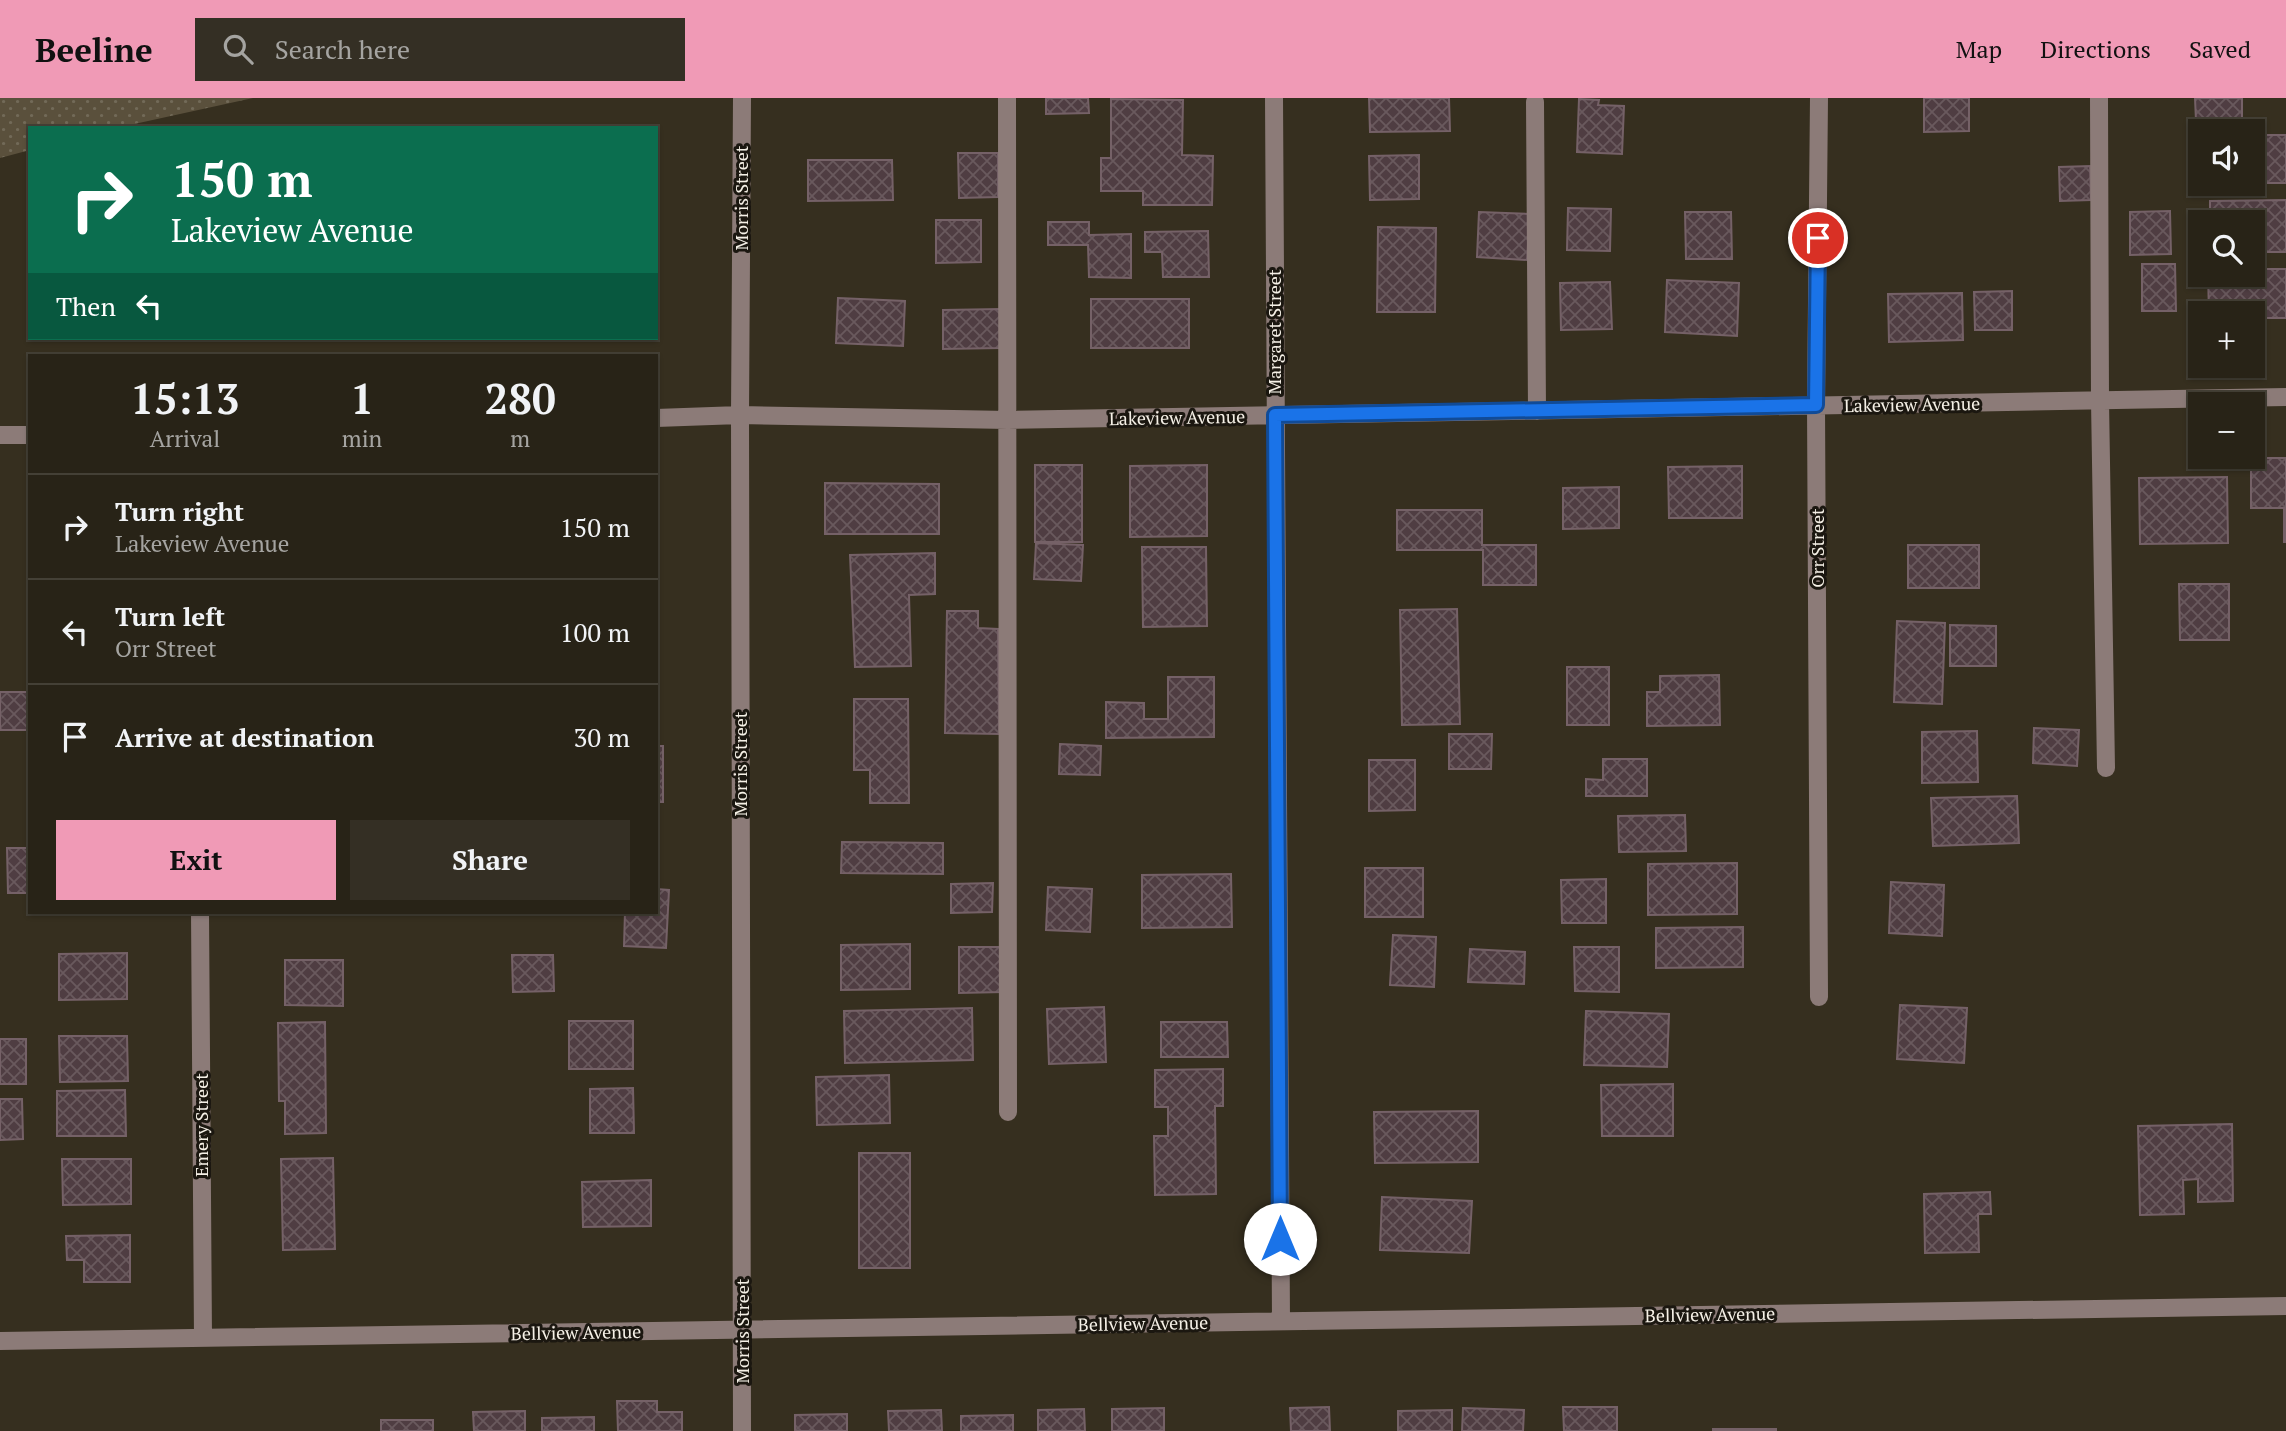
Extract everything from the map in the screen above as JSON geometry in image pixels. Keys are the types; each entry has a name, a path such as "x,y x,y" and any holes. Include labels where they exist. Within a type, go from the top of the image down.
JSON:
{"street":[{"name":"Morris Street","path":"742,98 742,1431"},
{"path":"1007,98 1008,1112"},
{"name":"Margaret Street","path":"1274,98 1281,1321"},
{"name":"Orr Street","path":"1819,98 1816,405 1819,998"},
{"path":"2099,98 2100,401 2106,768"},
{"path":"1535,102 1537,411"},
{"name":"Lakeview Avenue","path":"658,418 740,415 1008,420 2286,397"},
{"path":"0,435 28,435"},
{"name":"Emery Street","path":"200,914 203,1338"},
{"name":"Bellview Avenue","path":"0,1341 2286,1306"}],"shaded area":[{"path":"0,98 253,98 125,126 28,126 28,151 0,158"}],"building":[{"path":"1046,98 1088,98 1089,113 1046,114"},
{"path":"1369,98 1449,98 1450,131 1370,132"},
{"path":"1924,98 1969,98 1969,131 1924,132"},
{"path":"2195,98 2242,98 2242,119 2196,119"},
{"path":"1111,99 1183,100 1182,155 1213,156 1212,205 1143,205 1143,191 1101,191 1101,158 1111,158"},
{"path":"1579,99 1599,100 1598,105 1624,106 1622,154 1577,152"},
{"path":"2265,135 2286,135 2286,183 2265,183"},
{"path":"958,153 998,153 998,197 959,198"},
{"path":"1419,155 1419,199 1370,200 1369,156"},
{"path":"808,160 892,160 893,200 808,201"},
{"path":"2090,166 2091,200 2060,201 2059,167"},
{"path":"2286,200 2286,252 2265,252 2265,210 2210,210 2210,201"},
{"path":"1568,208 1611,209 1610,251 1567,250"},
{"path":"2170,211 2171,254 2130,255 2130,212"},
{"path":"1479,212 1530,214 1527,260 1477,257"},
{"path":"1685,212 1731,212 1732,259 1686,259"},
{"path":"936,220 981,220 981,262 936,263"},
{"path":"1048,222 1089,222 1089,235 1131,234 1131,278 1089,277 1088,245 1048,245"},
{"path":"1378,227 1436,228 1435,312 1377,312"},
{"path":"1208,231 1209,277 1163,277 1162,252 1145,252 1145,232"},
{"path":"2142,264 2175,264 2176,311 2142,311"},
{"path":"2265,269 2286,269 2286,318 2265,318 2265,301 2209,301 2208,287 2265,287"},
{"path":"1667,280 1739,283 1737,336 1665,332"},
{"path":"1610,282 1612,329 1561,330 1560,283"},
{"path":"2012,291 2012,330 1975,330 1974,292"},
{"path":"1962,293 1963,340 1889,342 1888,294"},
{"path":"838,298 905,301 903,346 836,343"},
{"path":"1091,299 1189,299 1189,348 1091,348"},
{"path":"1000,309 1000,348 943,349 943,310"},
{"path":"2265,458 2286,458 2286,542 2284,508 2251,508 2251,469 2265,469"},
{"path":"1035,465 1082,465 1082,542 1035,542"},
{"path":"1207,465 1207,536 1130,537 1130,466"},
{"path":"1742,466 1742,518 1669,518 1668,467"},
{"path":"2227,477 2228,543 2140,544 2139,478"},
{"path":"825,483 939,484 939,534 825,534"},
{"path":"1619,487 1619,528 1563,529 1563,488"},
{"path":"1397,510 1482,510 1482,545 1536,545 1536,585 1483,585 1483,550 1397,550"},
{"path":"1036,543 1083,545 1081,581 1034,579"},
{"path":"1908,545 1979,545 1979,588 1908,588"},
{"path":"1142,547 1206,547 1207,626 1143,627"},
{"path":"935,553 935,594 909,595 911,666 855,667 850,555"},
{"path":"2179,584 2229,584 2229,640 2180,640"},
{"path":"1457,609 1460,724 1402,725 1400,610"},
{"path":"947,611 978,611 978,628 998,629 999,734 945,733"},
{"path":"1897,621 1945,623 1942,704 1894,702"},
{"path":"1950,625 1996,626 1996,666 1950,666"},
{"path":"1567,667 1609,667 1609,725 1567,725"},
{"path":"1719,675 1720,725 1647,726 1647,692 1660,692 1660,676"},
{"path":"1168,677 1214,677 1214,737 1106,738 1106,702 1144,703 1144,719 1168,719"},
{"path":"0,692 28,692 28,730 0,730"},
{"path":"854,699 908,699 909,803 870,803 870,770 854,770"},
{"path":"2034,728 2079,730 2077,766 2033,763"},
{"path":"1977,731 1978,782 1922,783 1922,732"},
{"path":"1449,734 1492,734 1491,769 1449,769"},
{"path":"1060,744 1101,746 1100,775 1059,774"},
{"path":"658,746 663,746 663,802 658,802"},
{"path":"1603,759 1647,759 1647,796 1586,796 1586,779 1603,780"},
{"path":"1369,760 1415,760 1415,810 1369,811"},
{"path":"2017,796 2019,843 1933,846 1931,798"},
{"path":"1685,815 1686,851 1619,852 1618,816"},
{"path":"842,842 943,843 943,874 841,873"},
{"path":"7,848 28,848 28,893 8,893"},
{"path":"1737,863 1737,914 1648,915 1648,864"},
{"path":"1365,868 1423,868 1423,917 1365,917"},
{"path":"1231,874 1232,927 1142,928 1142,875"},
{"path":"1606,879 1606,923 1562,923 1561,880"},
{"path":"1891,882 1944,885 1942,936 1889,933"},
{"path":"993,883 992,912 951,913 951,884"},
{"path":"1048,887 1092,889 1090,932 1046,930"},
{"path":"658,889 669,890 666,948 624,946 625,914 658,914"},
{"path":"1743,927 1743,967 1656,968 1656,928"},
{"path":"1393,935 1436,937 1434,987 1390,985"},
{"path":"910,944 910,989 841,990 841,945"},
{"path":"959,947 1003,947 1003,992 959,993"},
{"path":"1574,947 1619,947 1619,992 1575,991"},
{"path":"1470,949 1525,952 1524,984 1468,982"},
{"path":"127,953 127,999 59,1000 59,954"},
{"path":"512,955 553,955 554,991 513,992"},
{"path":"285,960 343,960 343,1006 285,1005"},
{"path":"1900,1005 1967,1008 1964,1063 1897,1059"},
{"path":"1104,1007 1106,1062 1049,1064 1047,1009"},
{"path":"972,1008 973,1060 845,1063 844,1011"},
{"path":"1586,1011 1669,1014 1667,1067 1584,1065"},
{"path":"569,1021 633,1021 633,1069 569,1069"},
{"path":"325,1022 326,1133 285,1134 285,1101 279,1101 278,1023"},
{"path":"1161,1022 1227,1022 1228,1057 1161,1057"},
{"path":"59,1036 127,1036 128,1081 60,1082"},
{"path":"0,1039 26,1039 26,1084 0,1084"},
{"path":"1223,1069 1223,1106 1215,1106 1216,1194 1155,1195 1154,1136 1168,1136 1168,1107 1155,1107 1155,1070"},
{"path":"889,1075 890,1123 817,1125 816,1077"},
{"path":"1673,1084 1673,1136 1602,1136 1601,1085"},
{"path":"633,1088 634,1133 590,1133 590,1089"},
{"path":"125,1090 126,1136 57,1136 57,1091"},
{"path":"0,1099 22,1099 23,1139 0,1140"},
{"path":"1478,1111 1478,1162 1375,1163 1374,1112"},
{"path":"2232,1124 2233,1201 2198,1202 2198,1179 2183,1180 2184,1214 2140,1215 2138,1126"},
{"path":"859,1153 910,1153 910,1268 859,1268"},
{"path":"333,1158 335,1249 283,1250 281,1159"},
{"path":"62,1159 131,1159 131,1204 63,1205"},
{"path":"651,1180 651,1226 583,1227 582,1182"},
{"path":"1990,1192 1991,1214 1978,1214 1979,1252 1925,1253 1924,1194"},
{"path":"1382,1197 1472,1201 1469,1253 1380,1250"},
{"path":"130,1235 130,1282 84,1282 84,1260 67,1260 66,1236"},
{"path":"617,1401 657,1401 657,1412 682,1412 682,1431 618,1431"},
{"path":"1329,1407 1330,1431 1291,1431 1290,1408"},
{"path":"1563,1407 1617,1407 1617,1431 1564,1431"},
{"path":"1164,1408 1164,1431 1112,1431 1112,1409"},
{"path":"1463,1408 1524,1410 1523,1431 1462,1431"},
{"path":"1084,1409 1085,1431 1038,1431 1038,1410"},
{"path":"941,1410 942,1431 889,1431 888,1411"},
{"path":"1452,1410 1452,1431 1398,1431 1398,1411"},
{"path":"525,1411 525,1431 474,1431 473,1412"},
{"path":"847,1414 847,1431 795,1431 795,1415"},
{"path":"1013,1415 1013,1431 961,1431 961,1416"},
{"path":"594,1417 594,1431 542,1431 542,1418"},
{"path":"381,1420 433,1420 433,1431 381,1431"},
{"path":"1776,1429 1776,1431 1713,1431"}],"route":[{"path":"1280,1239 1275,415 1816,405 1818,238"}]}
